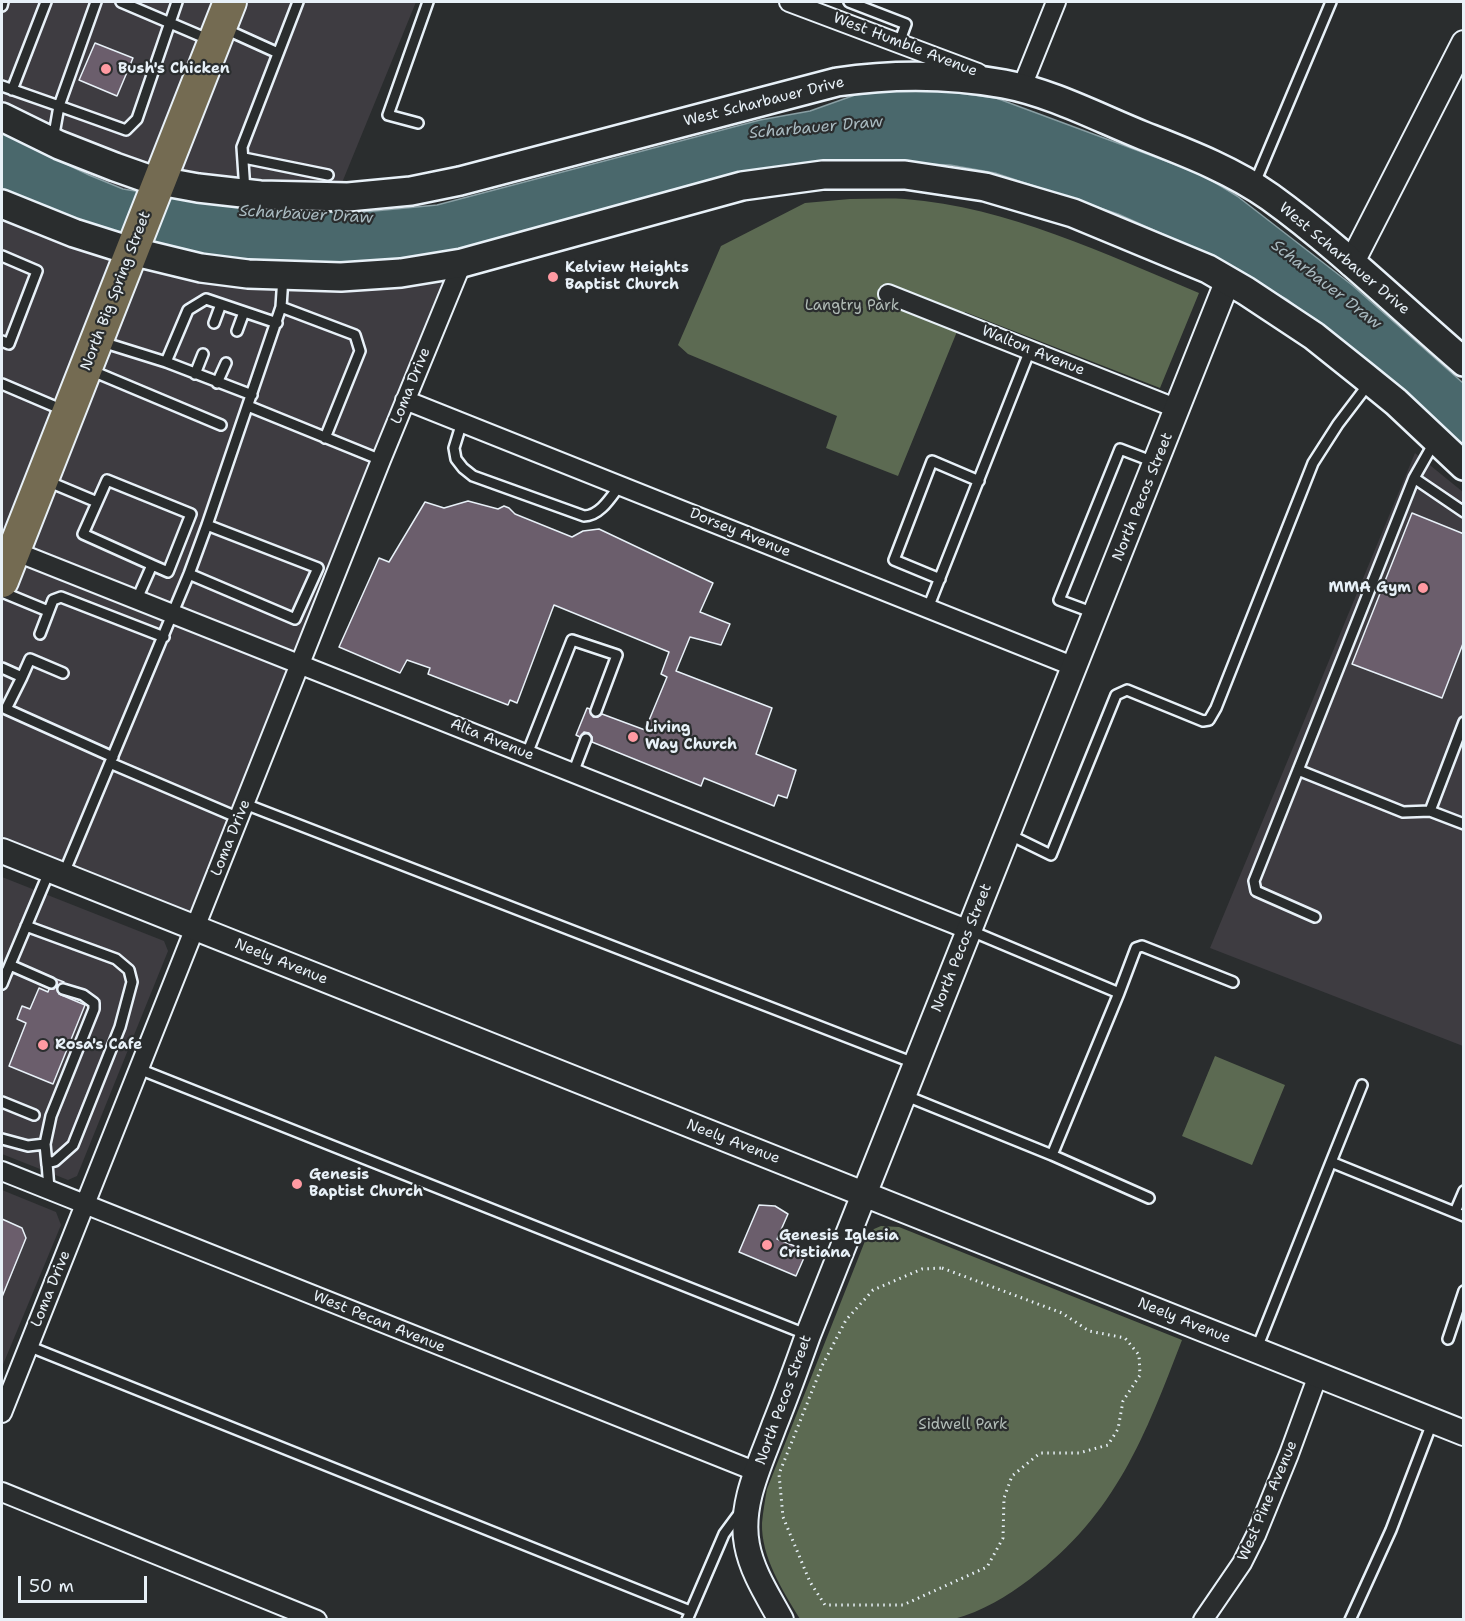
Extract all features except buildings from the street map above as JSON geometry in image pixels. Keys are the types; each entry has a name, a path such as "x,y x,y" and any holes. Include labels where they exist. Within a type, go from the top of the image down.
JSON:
{"highway":[{"name":"North Big Spring Street","path":"2,581 222,23"}],"main road":[{"name":"West Scharbauer Drive","path":"2,117 52,142 149,179 245,194 348,196 411,191 449,184 814,87 866,78 946,77 1004,84 1059,101 1186,152 1239,178 1268,196 1310,228 1462,357"},
{"path":"2,204 74,233 131,251 201,268 283,276 365,276 424,270 462,263 742,186 803,176 864,174 905,175 946,180 1026,197 1073,213 1208,269 1228,280 1314,336 1371,381 1464,466"}],"street":[{"path":"1021,89 1056,2"},
{"name":"West Humble Avenue","path":"798,3 1021,89"},
{"path":"1351,264 1464,43"},
{"name":"Loma Drive","path":"2,1413 405,400 462,263"},
{"name":"North Pecos Street","path":"781,1620 752,1562 745,1528 748,1502 757,1473 808,1335 1228,280"},
{"name":"Walton Avenue","path":"888,294 1178,409"},
{"name":"Dorsey Avenue","path":"405,400 1075,667"},
{"name":"Alta Avenue","path":"14,551 969,930"},
{"name":"Neely Avenue","path":"2,851 1464,1433"},
{"name":"West Pecan Avenue","path":"2,1171 757,1473"},
{"name":"West Pine Avenue","path":"1203,1620 1242,1563 1256,1535 1318,1375"},
{"path":"2,1492 317,1620"}],"lane":[{"path":"2,6 3,2"},
{"path":"12,90 46,2"},
{"path":"52,142 59,106 96,2"},
{"path":"121,2 170,22 222,23 278,53"},
{"path":"2,86 126,130 137,119 177,2"},
{"path":"245,194 242,147 298,2"},
{"path":"418,123 388,115 428,2"},
{"path":"849,2 906,24 898,43"},
{"path":"1253,188 1331,2"},
{"path":"859,28 866,9"},
{"path":"244,158 328,175"},
{"path":"2,256 37,271 9,344 2,341"},
{"path":"2,984 4,974 26,926 56,873 111,760 164,637 207,525 277,323 281,307 283,276"},
{"path":"166,362 188,310 206,299 277,323"},
{"path":"214,323 221,304"},
{"path":"281,307 355,335 360,351 325,438"},
{"path":"237,331 244,312"},
{"path":"928,608 1030,350"},
{"path":"91,354 166,362 252,395"},
{"path":"91,354 221,425"},
{"path":"195,374 203,354"},
{"path":"218,383 226,363"},
{"path":"1008,834 1051,855 1116,695 1127,690 1203,721 1209,720 1216,708 1313,463 1338,424 1371,381"},
{"path":"2,384 68,412"},
{"path":"248,406 381,460"},
{"path":"462,422 454,447 456,459 462,468 480,480 584,516 592,516 600,510 620,485"},
{"path":"1315,917 1256,891 1254,882 1414,478 1436,440"},
{"path":"1096,614 1059,600 1120,449 1156,463"},
{"path":"940,579 894,560 932,461 979,481"},
{"path":"1414,478 1464,512"},
{"path":"42,479 97,502"},
{"path":"107,480 191,514 168,572 152,565 83,534 107,480"},
{"path":"189,574 296,619 318,568 207,525"},
{"path":"137,599 152,565"},
{"path":"2,592 48,611"},
{"path":"40,634 53,600 61,597 164,637"},
{"path":"527,754 572,640 617,655 596,711"},
{"path":"2,719 30,659 63,673"},
{"path":"2,668 22,677"},
{"path":"6,709 111,760 242,811 916,1063"},
{"path":"1430,811 1464,722"},
{"path":"573,772 586,740"},
{"path":"1298,770 1403,812 1430,811 1464,824"},
{"path":"26,926 116,959 129,970 132,982 120,1027 73,1145 47,1165"},
{"path":"969,930 1119,993"},
{"path":"1052,1155 1136,948 1142,946 1233,982"},
{"path":"10,965 51,983"},
{"path":"49,1190 45,1144 51,1116 94,1009 94,1003 83,996 63,989"},
{"path":"139,1069 808,1335"},
{"path":"1256,1350 1362,1085"},
{"path":"904,1095 1052,1155 1149,1198"},
{"path":"2,1102 34,1115"},
{"path":"2,1139 28,1146 45,1144"},
{"path":"1331,1162 1459,1214 1464,1191"},
{"path":"1448,1339 1464,1290"},
{"path":"28,1346 688,1615 724,1534 748,1502"},
{"path":"1350,1620 1391,1530 1433,1420"}],"path":[{"path":"942,1268 1062,1313 1089,1331 1125,1338 1139,1355 1140,1375 1123,1401 1118,1429 1108,1445 1079,1452 1040,1453 1012,1476 1004,1498 1003,1538 987,1567 903,1605 825,1605 810,1582 783,1517 778,1475 822,1366 846,1320 873,1290 922,1269 942,1268"}],"shaded area":[{"path":"2,2 416,2 321,234 475,221 195,928 2,844"},
{"path":"1415,453 1463,492 1463,1046 1210,948"},
{"path":"2,877 164,941 168,951 77,1176 68,1180 2,1154"},
{"path":"2,1190 56,1212 61,1225 2,1367"}],"green space":[{"name":"Langtry Park","path":"850,199 905,199 943,204 1019,222 1092,248 1199,293 1160,388 965,312 898,476 826,448 837,416 688,354 678,345 721,246 805,203"},
{"path":"1215,1056 1285,1085 1252,1165 1182,1136"},
{"name":"Sidwell Park","path":"881,1226 899,1227 1182,1340 1140,1441 1106,1500 1085,1528 1060,1554 1021,1586 984,1608 954,1619 800,1619 774,1573 765,1548 762,1523 767,1489 865,1241 874,1229"}],"water":[{"name":"Scharbauer Draw","path":"920,88 996,98 1201,174 1237,196 1352,285 1463,383 1463,450 1358,354 1288,300 1189,246 1118,214 995,173 950,165 897,163 781,168 721,177 632,204 565,221 463,253 349,265 233,260 179,250 111,233 2,190 2,133 123,189 197,201 290,211 354,213 437,205 760,120 810,111 855,95"}],"place":[{"name":"Bush's Chicken","path":"106,69"},
{"name":"Kelview Heights Baptist Church","path":"553,277"},
{"name":"MMA Gym","path":"1423,588"},
{"name":"Living Way Church","path":"633,737"},
{"name":"Rosa's Cafe","path":"43,1045"},
{"name":"Genesis Baptist Church","path":"297,1184"},
{"name":"Genesis Iglesia Cristiana","path":"767,1245"}]}
